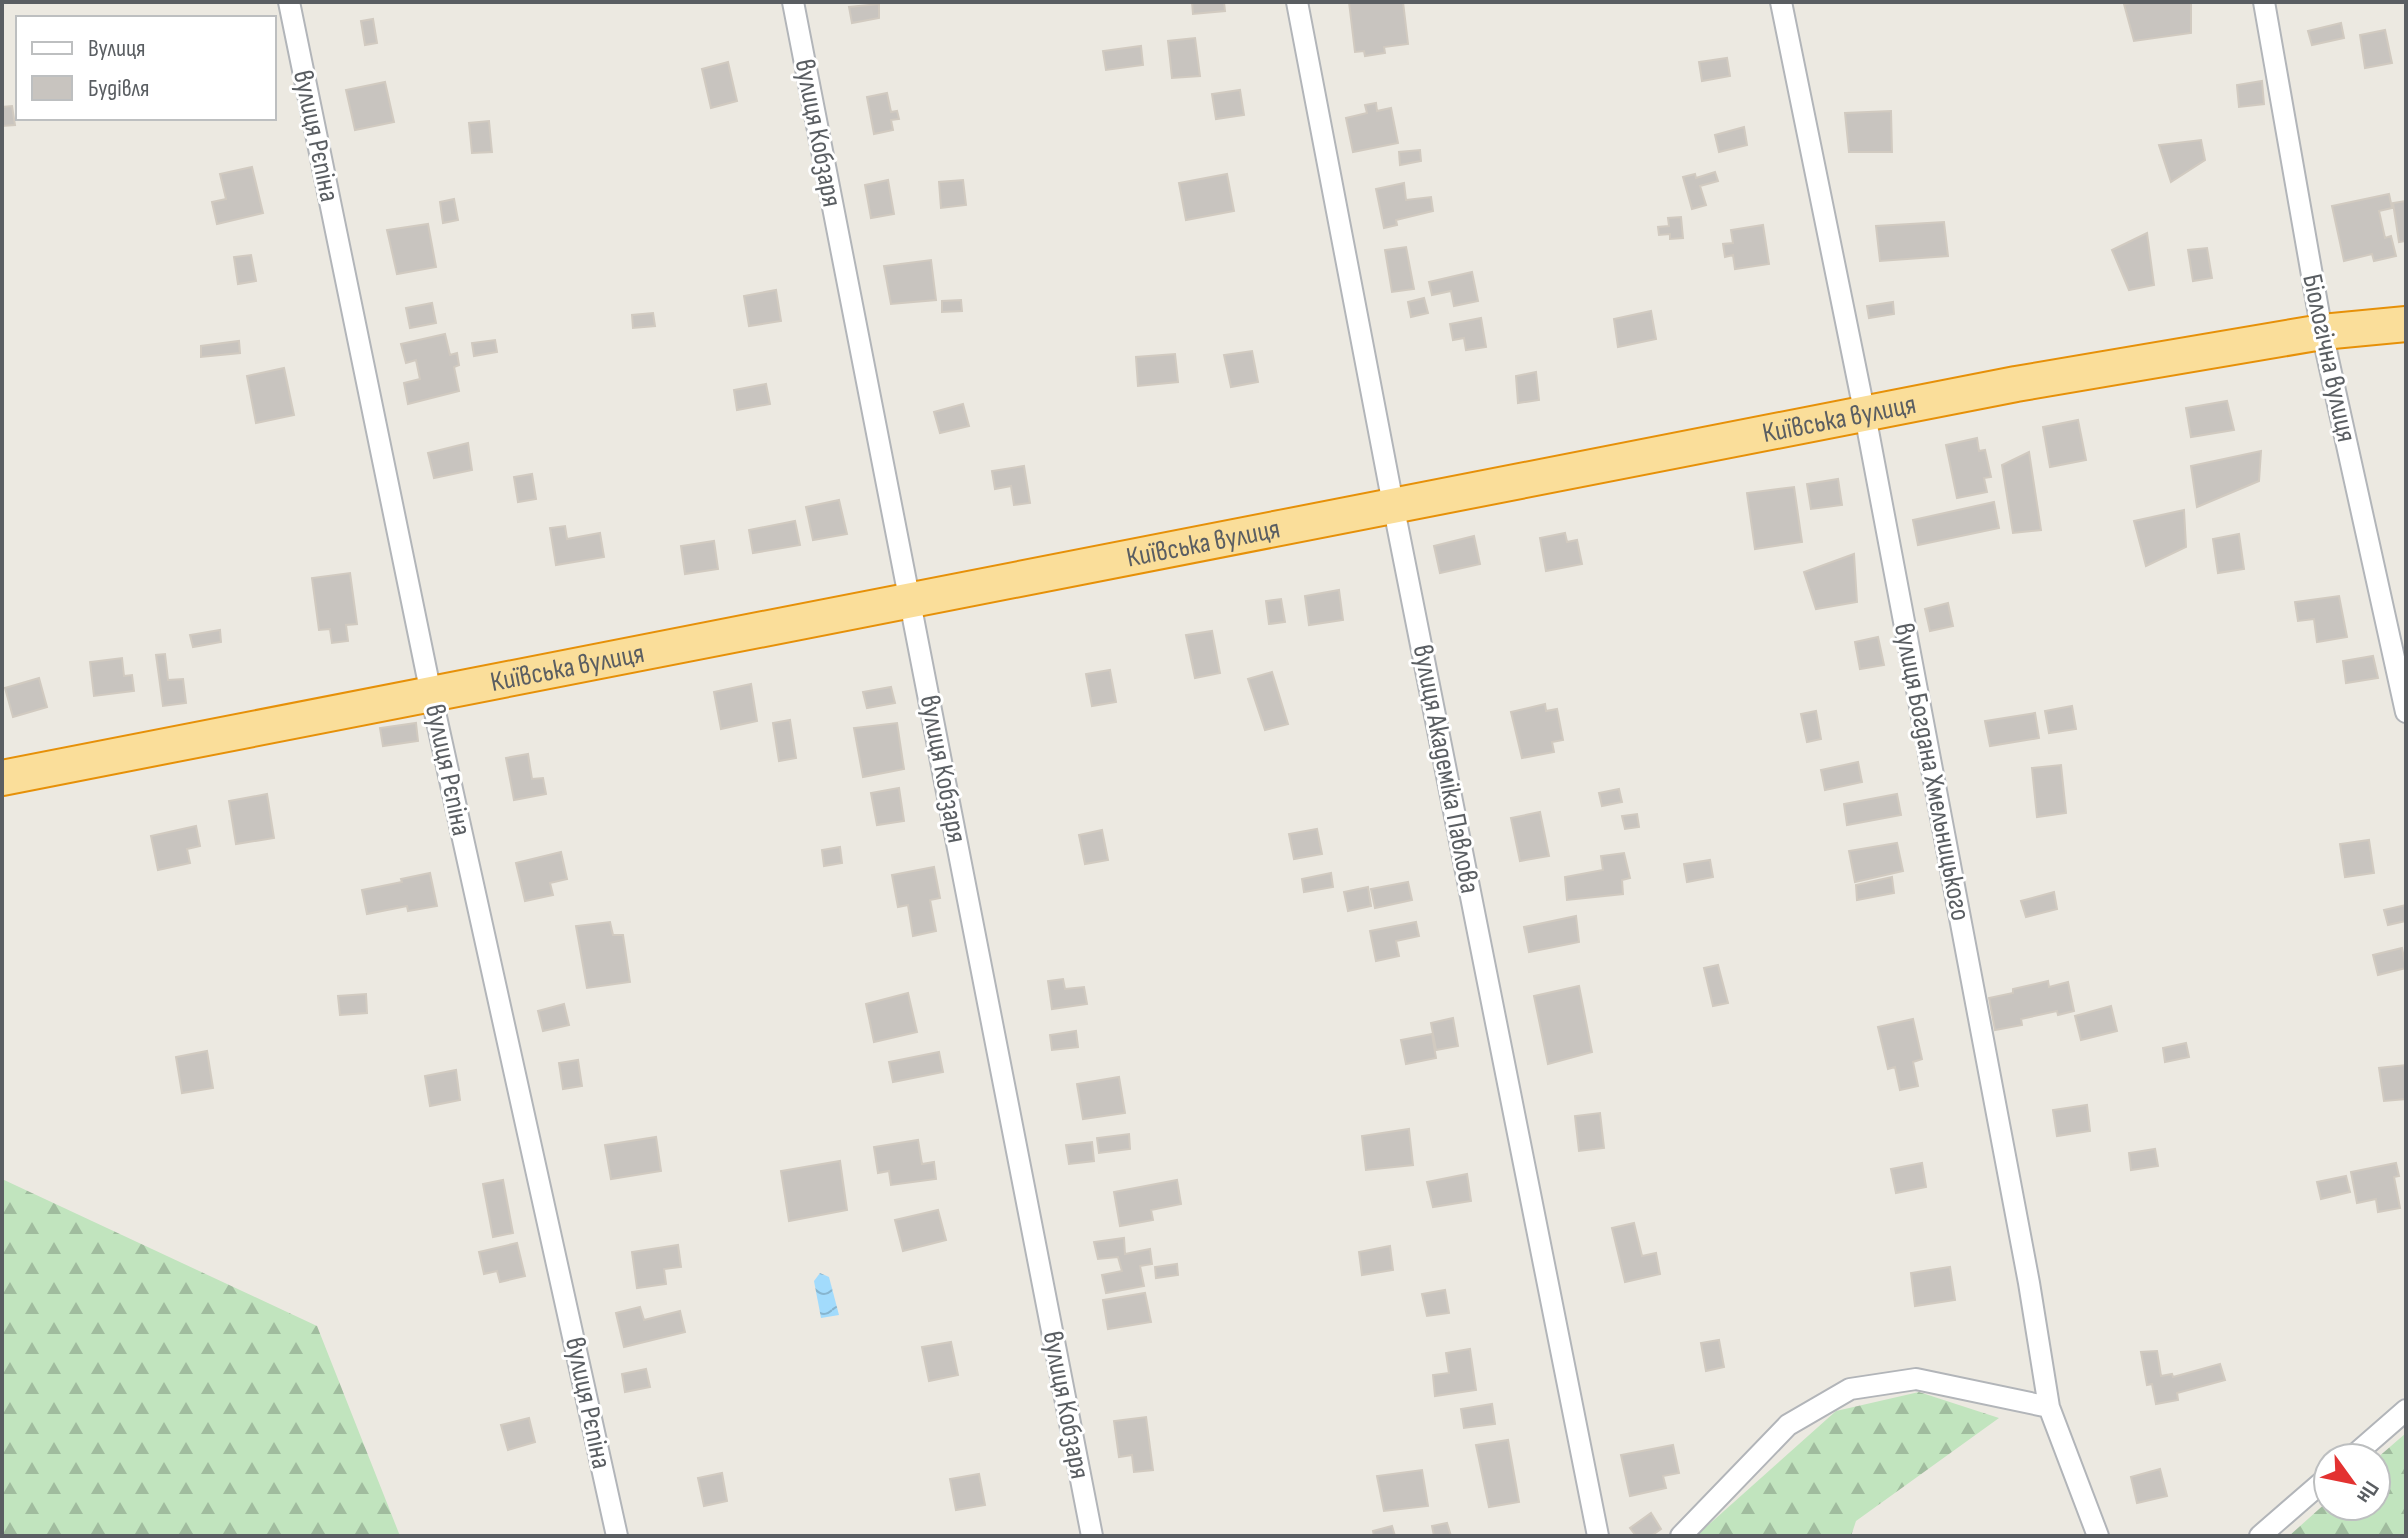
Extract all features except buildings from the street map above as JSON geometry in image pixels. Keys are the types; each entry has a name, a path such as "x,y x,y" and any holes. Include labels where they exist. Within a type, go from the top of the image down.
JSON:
{"highway":[{"name":"Київська вулиця","path":"2,778 2016,384 2322,332 2406,324"}],"street":[{"name":"вулиця Рєпіна","path":"289,2 431,694 617,1536"},
{"name":"вулиця Кобзаря","path":"793,2 1092,1536"},
{"name":"вулиця Академіка Павлова","path":"1297,2 1393,504 1598,1536"},
{"name":"вулиця Богдана Хмельницького","path":"1781,2 1865,415 2029,1283 2049,1407 2098,1536"},
{"name":"Біологічна вулиця","path":"2264,2 2322,332 2406,712"},
{"path":"1681,1536 1788,1425 1850,1389 1916,1379 2049,1407"},
{"path":"2369,1442 2406,1410"},
{"path":"2260,1536 2312,1491"}],"green space":[{"path":"2,1179 317,1326 400,1536 2,1536"},
{"path":"1919,1392 1999,1418 1856,1521 1851,1536 1696,1536 1836,1411"},
{"path":"2406,1433 2406,1536 2289,1536 2312,1515 2312,1522 2392,1522 2392,1445"}],"water":[{"path":"820,1273 829,1277 839,1315 821,1318 814,1281"}]}
